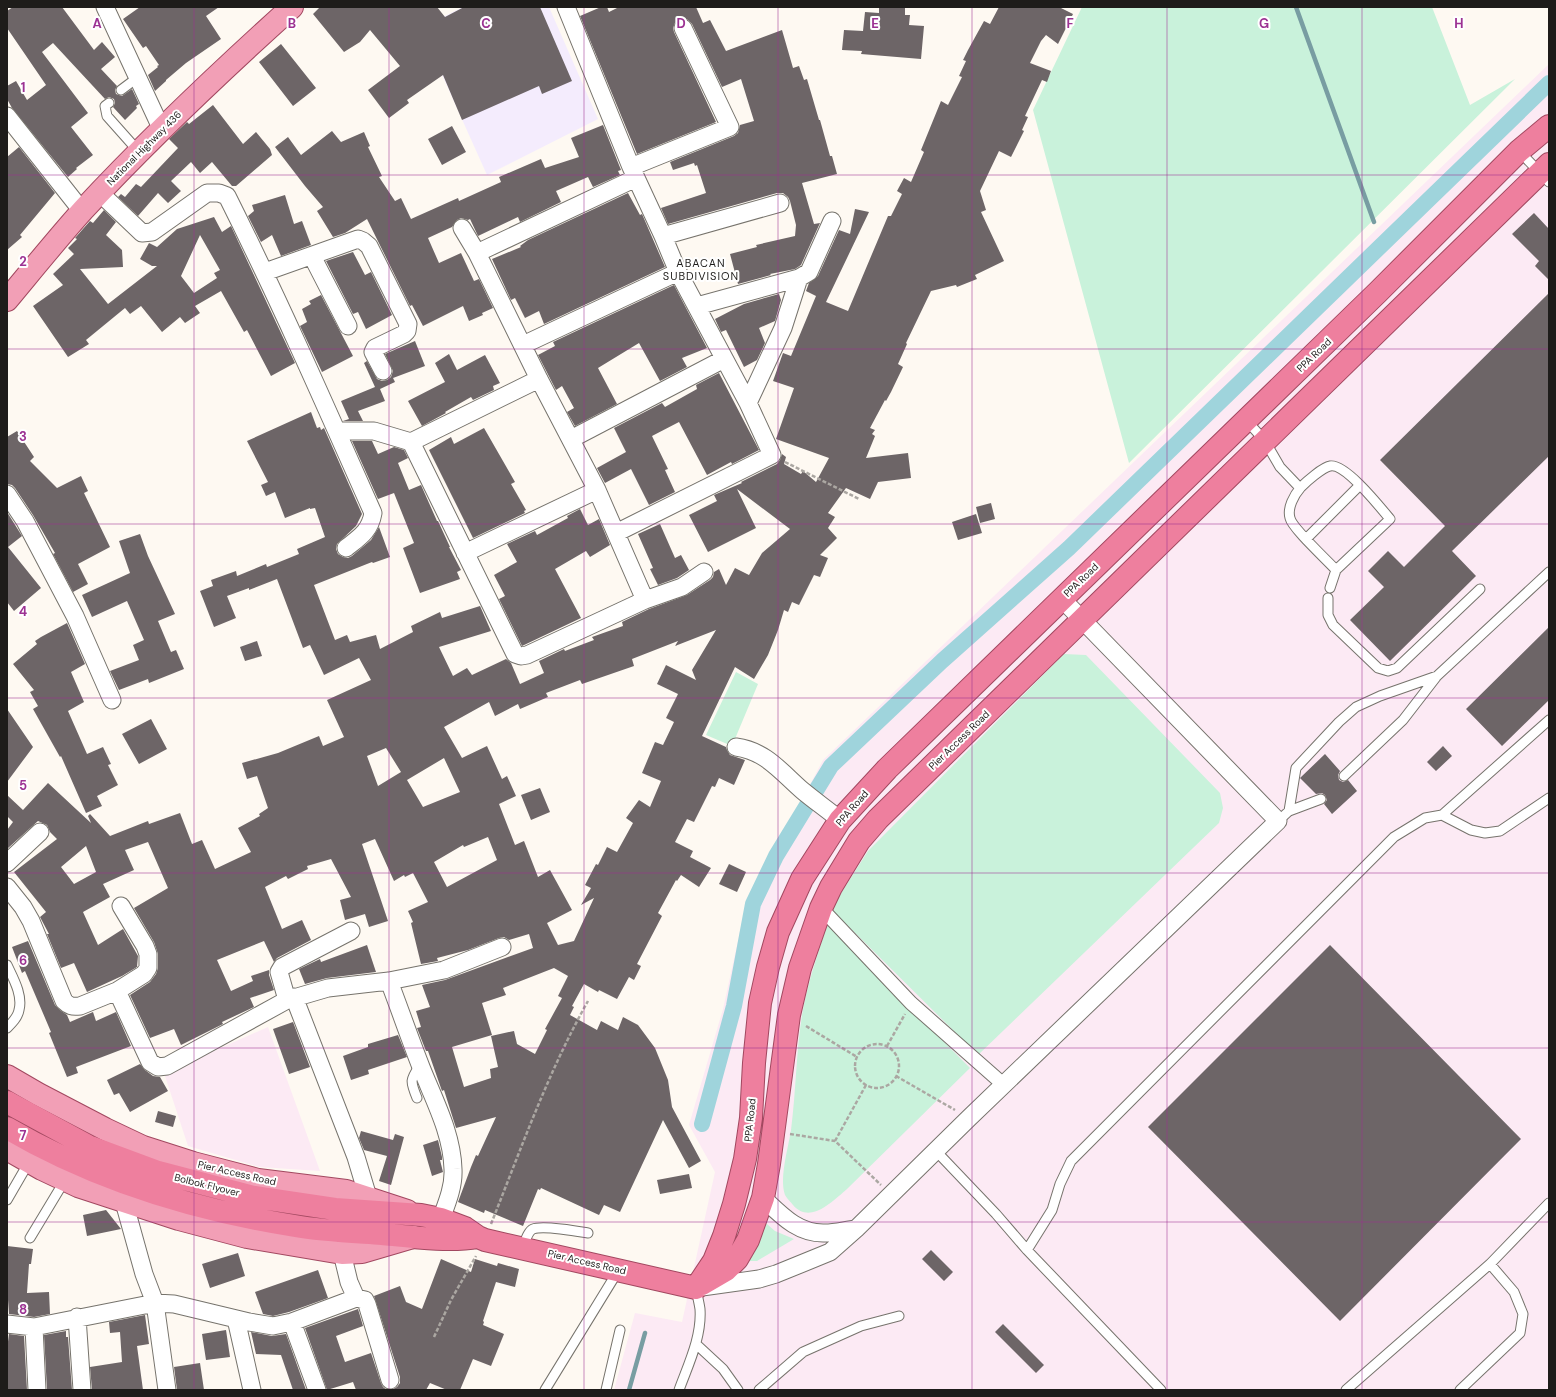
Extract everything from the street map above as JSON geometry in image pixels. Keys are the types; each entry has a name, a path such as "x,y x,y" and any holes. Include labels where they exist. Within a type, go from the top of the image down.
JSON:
{"highway":[{"name":"PPA Road","path":"696,1288 714,1261 722,1242 734,1204 745,1159 751,1118 754,1062 760,1003 778,932 802,879 840,820 887,769 1378,292 1519,151 1549,126"},
{"path":"1082,619 1397,312 1546,173"},
{"path":"1378,292 1397,312"},
{"name":"Pier Access Road","path":"821,908 843,866 859,841 878,819 1082,619"},
{"path":"696,1288 726,1270 737,1259 748,1240 763,1198 774,1132 789,1015 800,968 821,908"},
{"name":"Bolbok Flyover","path":"7,1102 88,1146 158,1172 254,1197 335,1209 431,1217"},
{"name":"Bolbok Flyover","path":"7,1128 81,1166 187,1202 250,1218 296,1226 413,1237"},
{"name":"Pier Access Road","path":"431,1217 465,1228 482,1238 696,1288"},
{"name":"Pier Access Road","path":"413,1237 464,1240 482,1238"}],"main road":[{"name":"National Highway 436","path":"7,300 82,211 139,152 252,43 292,7"},
{"name":"Pier Access Road","path":"7,1076 98,1126 143,1147 193,1163 258,1180 346,1191 431,1217"},
{"name":"Pier Access Road","path":"7,1149 29,1162 78,1186 178,1219 247,1237 342,1252 362,1252 413,1237"}],"street":[{"path":"105,7 162,130"},
{"path":"566,7 634,173 678,272 748,403 772,455 616,533"},
{"path":"477,253 634,173 730,127 683,28"},
{"path":"7,116 82,211"},
{"path":"100,193 142,233 145,234 152,232 207,193 213,192 227,196 265,272 372,513 371,524 360,537 346,548"},
{"path":"663,236 780,202"},
{"path":"697,306 799,278 809,272 832,221"},
{"path":"462,228 477,253 597,490 645,600"},
{"path":"265,272 358,239 369,246 408,324 407,330 404,334 375,348 373,352 383,371"},
{"path":"312,256 348,326"},
{"path":"523,345 678,272"},
{"path":"748,403 784,328 799,278"},
{"path":"571,439 724,359"},
{"path":"336,431 374,431 411,442 539,378"},
{"path":"411,442 515,654 521,656 527,655 645,600 682,587 704,572"},
{"path":"465,553 597,490"},
{"path":"7,494 26,521 75,616 112,700"},
{"path":"696,1288 759,1279 793,1268 830,1252 856,1229 1004,1084 1284,816 1062,599"},
{"path":"736,747 750,749 770,761 840,820"},
{"path":"7,863 40,832"},
{"path":"7,887 31,920 58,989 64,1001 69,1006 80,1006 117,991 144,974 148,968 148,954 122,906"},
{"path":"821,908 911,1003 1004,1084"},
{"path":"351,931 282,967 279,972 356,1157 368,1197"},
{"path":"117,991 150,1062 158,1067 167,1066 290,998 328,988 389,981 444,970 502,948"},
{"path":"389,981 446,1130 452,1154 454,1170 450,1195 431,1217"},
{"path":"763,1198 794,1225 808,1231 825,1233 856,1229"},
{"path":"124,1202 144,1274 155,1303 167,1390"},
{"path":"342,1252 349,1282 356,1298"},
{"path":"7,1324 34,1327 77,1317 155,1303 185,1306 236,1319 273,1326 292,1322 356,1298 365,1300 367,1304 369,1315 390,1380"},
{"path":"77,1317 82,1390"},
{"path":"236,1319 252,1390"},
{"path":"292,1322 317,1390"},
{"path":"34,1327 37,1390"}],"lane":[{"path":"121,90 137,78"},
{"path":"109,103 105,106 107,116 139,152"},
{"path":"1519,151 1546,173"},
{"path":"1246,420 1265,441 1280,467 1300,488"},
{"path":"1330,588 1336,570 1390,519 1360,485 1339,468 1331,466 1324,468 1300,488 1290,505 1289,512 1290,519 1336,570"},
{"path":"1306,538 1360,485"},
{"path":"1344,776 1403,720 1437,676 1549,572"},
{"path":"1328,598 1328,615 1333,625 1378,668 1388,671 1397,668 1480,589"},
{"path":"1284,816 1296,768 1339,722 1356,707 1362,704 1437,676"},
{"path":"1027,1250 1052,1210 1060,1184 1071,1161 1394,837 1425,818 1442,815 1549,720"},
{"path":"1442,815 1471,830 1485,833 1500,831 1549,798"},
{"path":"1284,816 1321,799"},
{"path":"7,965 15,983 20,1004 16,1018 7,1028"},
{"path":"417,1098 411,1081 420,1065"},
{"path":"936,1151 996,1214 1027,1250 1160,1390"},
{"path":"7,1200 29,1162"},
{"path":"30,1238 65,1180"},
{"path":"1346,1390 1490,1264 1549,1203"},
{"path":"522,1248 529,1232 534,1229 547,1228 588,1233"},
{"path":"1460,1390 1520,1333 1523,1314 1514,1292 1490,1264"},
{"path":"545,1390 619,1270"},
{"path":"679,1390 696,1344 700,1310 696,1288"},
{"path":"759,1390 803,1352 862,1326 899,1316"},
{"path":"606,1390 620,1330"},
{"path":"696,1344 723,1369 738,1390"}],"path":[{"path":"772,455 859,499"},
{"path":"434,1337 482,1238 572,1030 588,1001"},
{"path":"887,1046 911,1003"},
{"path":"789,1015 857,1057"},
{"path":"879,1044 887,1046 897,1056 899,1067 896,1076 892,1082 882,1087 876,1088 866,1085 861,1081 855,1069 859,1052 868,1046 879,1044"},
{"path":"896,1076 969,1118"},
{"path":"835,1141 866,1085"},
{"path":"774,1132 835,1141 891,1195"}],"shaded area":[{"path":"463,7 549,7 598,119 487,175 421,28"},
{"path":"1549,64 1549,1390 614,1390 635,1313 682,1322 715,1172 689,1125 723,1009 746,904 823,760"},
{"path":"268,1027 320,1171 259,1167 188,1146 164,1073"}],"green space":[{"path":"1082,7 1432,7 1470,105 1515,79 1129,463 1033,110"},
{"path":"1064,654 1086,655 1220,793 1223,808 1219,823 978,1055 831,909 868,851"},
{"path":"736,672 758,684 732,746 706,735"},
{"path":"827,924 970,1068 847,1189 828,1205 814,1212 807,1213 800,1211 785,1195 783,1188 783,1172 791,1130 798,1044 804,1003"},
{"path":"761,1219 775,1231 794,1239 757,1261 750,1261 750,1251"}],"building":[{"path":"13,7 62,7 94,50 102,42 115,57 101,69 117,86 115,90 116,94 122,96 132,89 139,104 125,120 113,107 115,103 114,99 109,97 105,99 53,43 42,52 88,113 71,127 93,155 76,168 77,169 68,177 12,108 7,99 7,86 16,81 27,100 46,85 7,28 7,11"},
{"path":"140,7 219,7 206,16 221,39 186,63 155,91 148,75 159,65 146,46 143,48 123,19"},
{"path":"320,7 437,7 445,17 464,7 540,7 572,81 542,94 539,86 462,120 443,75 407,100 409,103 389,118 368,90 400,66 370,30 360,42 344,52 313,14"},
{"path":"601,7 607,7 609,12 619,7 696,7 703,23 710,20 726,51 782,30 793,68 799,66 804,80 807,79 830,156 832,156 837,174 802,183 814,224 820,223 801,265 795,269 770,274 771,275 738,284 730,254 757,247 756,245 795,236 796,225 790,201 783,193 777,193 668,224 661,208 706,193 697,165 695,166 694,163 673,170 670,162 734,136 738,133 740,125 754,121 741,79 722,87 692,24 684,18 679,19 673,28 674,32 716,122 637,154 580,16"},
{"path":"879,7 905,7 905,15 910,15 909,25 924,26 921,59 861,54 862,51 842,50 844,30 863,31 865,12 879,13"},
{"path":"999,7 1059,7 1073,14 1058,44 1046,35 1041,41 1030,63 1051,71 1047,82 1042,80 1025,116 1028,117 1022,130 1024,131 1011,157 999,151 980,191 986,210 981,212 1004,261 975,275 977,279 957,287 956,285 931,291 906,343 907,344 898,364 903,367 891,392 870,428 875,430 872,434 875,436 866,458 908,453 911,478 878,482 870,499 846,488 828,513 835,517 828,528 837,538 820,555 828,558 820,577 814,575 799,605 792,602 788,612 784,610 768,655 754,679 735,667 702,736 726,747 730,755 745,760 734,785 719,778 715,787 712,786 694,822 687,819 675,842 693,851 690,857 711,868 699,887 681,875 677,881 676,880 658,913 662,916 637,964 641,966 634,980 629,977 617,999 599,990 598,992 584,984 572,1006 574,1007 570,1015 597,1030 601,1021 618,1030 623,1017 638,1025 655,1048 668,1080 672,1107 701,1161 689,1168 663,1120 620,1212 604,1205 599,1215 541,1188 540,1190 538,1189 523,1226 485,1210 484,1213 458,1202 476,1155 478,1156 496,1117 456,1128 444,1090 442,1091 428,1051 426,1051 417,1028 421,1027 416,1011 430,1007 422,985 445,980 533,948 529,934 509,940 504,937 468,950 437,958 438,961 421,964 411,923 413,922 408,911 428,902 413,873 405,877 404,875 394,881 375,839 362,844 388,921 369,927 365,914 345,920 340,900 351,897 331,859 307,866 308,869 288,879 286,876 265,887 282,929 302,920 311,940 277,958 274,962 264,941 217,960 231,991 253,981 251,976 269,970 269,975 274,990 250,998 254,1007 222,1022 223,1024 181,1045 174,1029 150,1038 130,995 150,982 156,974 158,968 158,954 154,942 134,908 168,888 148,842 125,850 134,870 103,884 110,897 83,912 98,945 123,929 138,956 137,967 122,976 87,992 74,963 61,968 47,934 49,934 40,917 46,912 14,872 57,839 50,832 47,825 38,821 7,849 7,830 13,822 7,816 7,795 23,810 48,783 91,823 88,816 90,814 110,836 148,821 149,824 180,813 192,844 202,840 215,869 251,852 238,828 260,816 259,814 268,808 257,776 247,779 242,763 278,753 319,736 323,746 344,737 327,700 371,680 359,658 324,675 310,645 303,648 277,579 249,590 249,588 227,596 236,618 214,627 200,591 213,586 211,580 236,571 237,576 266,564 267,567 299,554 297,549 325,537 315,508 310,508 285,518 275,492 266,496 261,485 268,482 247,441 311,412 317,428 320,427 321,430 324,428 362,514 356,526 337,544 336,549 338,554 348,558 352,556 371,540 379,527 390,557 373,563 372,562 314,585 335,640 347,635 350,642 376,635 380,649 413,632 411,626 440,612 442,618 480,606 491,631 439,647 453,676 467,668 472,675 506,659 511,663 520,684 544,673 539,661 564,649 565,651 594,640 592,637 623,626 622,622 649,609 687,595 710,580 713,577 714,572 719,569 726,585 735,568 749,575 762,553 790,529 737,489 756,528 708,552 689,515 717,501 714,495 742,483 741,482 777,464 782,454 786,457 784,464 801,474 803,471 816,482 829,458 776,439 794,388 773,381 783,353 791,356 816,296 806,291 809,283 818,276 839,230 850,234 855,209 869,212 826,302 848,311 888,216 891,216 902,194 897,191 904,178 911,182 924,152 921,150 941,101 948,105 962,77 959,76 966,61 963,60 968,50 984,21 990,24","holes":["716,630 692,670 696,680 666,665 657,684 678,694 666,718 674,722 663,745 655,742 642,773 661,781 650,807 639,800 626,818 633,823 617,852 607,847 598,865 596,864 585,885 591,888 581,905 594,898 574,941 558,945 547,923 572,910 550,870 538,877 524,841 515,845 499,804 516,796 507,776 502,779 487,746 462,758 444,727 489,702 495,716 518,704 520,709 548,697 546,693 580,680 582,684 634,666 632,659 678,641 675,646","386,748 401,772 378,786 367,756","444,758 460,792 423,807 407,780","488,837 497,860 447,887 434,862 463,845 464,847","86,846 96,872 74,884 61,867","554,968 568,976 558,996 562,998 545,1029 547,1030 535,1054 517,1044 514,1031 491,1036 498,1067 490,1069 491,1078 464,1087 452,1047 492,1035 482,1003 506,995 503,988"]},
{"path":"281,44 316,88 293,106 259,62"},
{"path":"213,105 243,144 256,132 270,149 272,155 236,186 232,186 212,162 200,173 191,162 171,181 181,191 168,203 158,193 138,216 118,197 121,194 125,197 136,184 141,187 178,148 169,139 187,122 189,124"},
{"path":"603,125 621,170 618,171 620,175 593,187 588,177 556,191 561,202 520,222 518,217 478,236 470,219 468,220 461,218 457,220 452,227 428,238 439,263 461,253 474,281 479,279 493,308 482,313 483,315 469,321 463,306 423,326 412,305 410,306 367,219 345,233 333,237 317,211 323,207 275,147 288,137 301,155 332,131 341,142 364,132 370,146 368,147 382,176 379,177 395,201 401,198 411,219 458,198 459,201 501,182 499,177 541,159 545,168 579,157 571,138"},
{"path":"452,126 466,152 442,165 428,139"},
{"path":"19,147 55,193 20,235 22,237 7,250 7,157"},
{"path":"628,193 640,215 642,214 665,267 544,324 539,311 525,318 515,298 511,300 492,259 521,247 520,246 528,240"},
{"path":"285,195 294,224 302,221 311,245 281,256 272,235 261,242 248,216 254,211 252,205"},
{"path":"104,210 116,222 106,235 122,250 123,267 80,269 108,304 157,266 152,266 140,259 149,243 157,247 177,229 214,217 222,232 231,226 295,363 271,376 247,330 244,332 221,291 195,306 200,313 185,323 180,317 162,332 141,306 130,314 125,308 86,340 89,344 68,357 33,306 63,285 53,274 74,254 68,248 77,239 75,238 90,221 93,223","holes":["200,235 220,270 214,273 217,278 194,293 181,276"]},
{"path":"1534,213 1549,229 1549,280 1535,266 1539,261 1512,234"},
{"path":"353,252 365,275 371,272 392,315 366,329 358,312 353,314 326,261"},
{"path":"674,285 707,348 682,358 687,367 660,381 639,343 598,368 617,404 575,426 567,412 574,408 562,386 556,390 538,355 555,346 553,342"},
{"path":"1549,293 1549,456 1452,551 1476,576 1390,661 1350,620 1384,587 1368,571 1388,551 1404,567 1445,526 1380,460"},
{"path":"779,294 781,300 775,321 759,328 765,343 757,360 744,367 726,330 721,332 715,319 744,304"},
{"path":"321,295 353,356 322,372 300,326 307,322 302,309 311,304 309,301"},
{"path":"415,341 425,366 393,378 395,382 380,389 385,401 358,411 363,421 343,421 349,419 341,401 375,387 364,363 367,361 377,379 382,381 387,380 391,377 393,371 385,354"},
{"path":"449,354 457,370 485,355 500,383 493,386 494,390 473,400 471,397 422,426 408,401 445,382 435,363"},
{"path":"719,373 759,450 732,464 731,462 707,475 679,422 652,436 668,469 665,470 675,492 649,505 631,469 605,483 597,468 626,452 614,428 662,403 665,407 697,389 696,385"},
{"path":"484,428 515,482 511,484 526,510 524,511 525,513 473,538 429,450 451,437 454,444"},
{"path":"17,431 34,457 30,461 57,488 81,476 88,491 84,493 110,547 78,564 88,584 73,592 53,554 55,553 33,515 15,488 12,485 7,484 7,437"},
{"path":"352,441 372,441 378,454 394,447 404,450 408,458 398,463 409,490 421,485 461,570 457,572 460,579 420,593 403,548 414,543 394,493 378,499"},
{"path":"991,503 995,519 980,523 976,507"},
{"path":"580,509 588,525 599,519 610,545 590,557 586,551 555,569 581,618 522,646 499,599 505,596 494,575 517,562 507,544 535,531 537,535 568,518 567,516"},
{"path":"7,512 22,536 8,547 41,588 14,611 7,602"},
{"path":"976,514 982,533 958,540 952,522"},
{"path":"660,524 675,558 681,555 689,570 677,578 658,585 650,569 653,568 638,534"},
{"path":"140,534 148,556 175,614 158,621 171,652 176,650 184,669 149,683 148,679 119,690 110,671 139,660 133,645 144,640 127,601 92,617 82,595 130,573 119,541"},
{"path":"67,623 85,664 71,672 84,702 68,711 87,754 103,747 111,764 108,765 118,785 97,796 102,806 86,813 61,756 60,757 33,709 38,706 30,692 34,690 13,664 37,644 35,641"},
{"path":"1549,627 1549,700 1502,746 1466,709"},
{"path":"257,641 262,656 245,661 240,647"},
{"path":"7,709 33,747 7,782"},
{"path":"151,719 167,749 139,764 122,734"},
{"path":"1443,746 1452,756 1436,771 1427,762"},
{"path":"1325,754 1340,771 1338,775 1339,780 1343,782 1348,780 1357,791 1332,814 1324,804 1327,800 1325,795 1322,793 1316,794 1300,778"},
{"path":"540,788 550,812 531,820 521,795"},
{"path":"729,864 746,872 737,892 719,884"},
{"path":"28,941 55,1005 67,1015 70,1022 93,1012 96,1021 116,1012 131,1046 76,1067 78,1073 67,1077 49,1033 51,1032 25,971 22,973 12,947"},
{"path":"367,945 376,972 327,978 305,984 299,969 320,959 321,962"},
{"path":"1330,945 1521,1139 1340,1321 1148,1127"},
{"path":"293,1022 310,1067 289,1074 273,1029"},
{"path":"398,1035 407,1057 368,1070 369,1074 351,1080 343,1056 368,1047 368,1044"},
{"path":"140,1064 153,1076 160,1077 168,1091 130,1112 119,1093 114,1095 107,1080"},
{"path":"158,1111 176,1116 173,1127 155,1122"},
{"path":"361,1131 393,1140 395,1134 404,1137 391,1185 379,1181 387,1156 364,1150 359,1138"},
{"path":"438,1140 442,1157 442,1160 440,1160 443,1172 432,1176 423,1145"},
{"path":"689,1174 692,1188 660,1194 657,1180"},
{"path":"106,1210 121,1229 87,1236 83,1215"},
{"path":"7,1246 33,1249 31,1264 29,1264 27,1293 49,1292 50,1314 34,1317 9,1314 7,1300"},
{"path":"931,1250 953,1272 944,1281 922,1259"},
{"path":"238,1253 245,1276 210,1288 202,1264"},
{"path":"441,1259 471,1272 475,1259 497,1266 498,1263 519,1269 515,1287 496,1282 483,1321 483,1325 504,1334 491,1366 473,1359 460,1390 447,1390 430,1383 426,1390 387,1390 397,1387 400,1383 400,1377 374,1296 400,1286 406,1302 422,1309"},
{"path":"318,1270 328,1298 273,1316 263,1314 255,1292"},
{"path":"358,1309 363,1326 336,1336 345,1362 371,1353 381,1383 387,1390 356,1390 353,1382 327,1390 305,1328"},
{"path":"145,1315 149,1344 137,1346 143,1390 92,1390 90,1367 122,1362 120,1332 110,1333 109,1322"},
{"path":"1003,1324 1044,1365 1036,1373 995,1332"},
{"path":"226,1330 230,1357 206,1360 202,1334"},
{"path":"66,1331 66,1337 68,1337 72,1390 47,1390 44,1335"},
{"path":"251,1332 272,1336 286,1334 306,1390 293,1390 281,1355 256,1354"},
{"path":"9,1334 24,1336 27,1390 7,1390 7,1349"},
{"path":"200,1363 204,1390 177,1390 174,1367"}],"waterway":[{"path":"1296,7 1374,222"},
{"path":"702,1124 734,1006 753,904 776,856 831,766 942,661 1069,548 1549,83"},
{"path":"629,1390 645,1333"}],"district":[{"name":"ABACAN SUBDIVISION","path":"701,269"}]}
